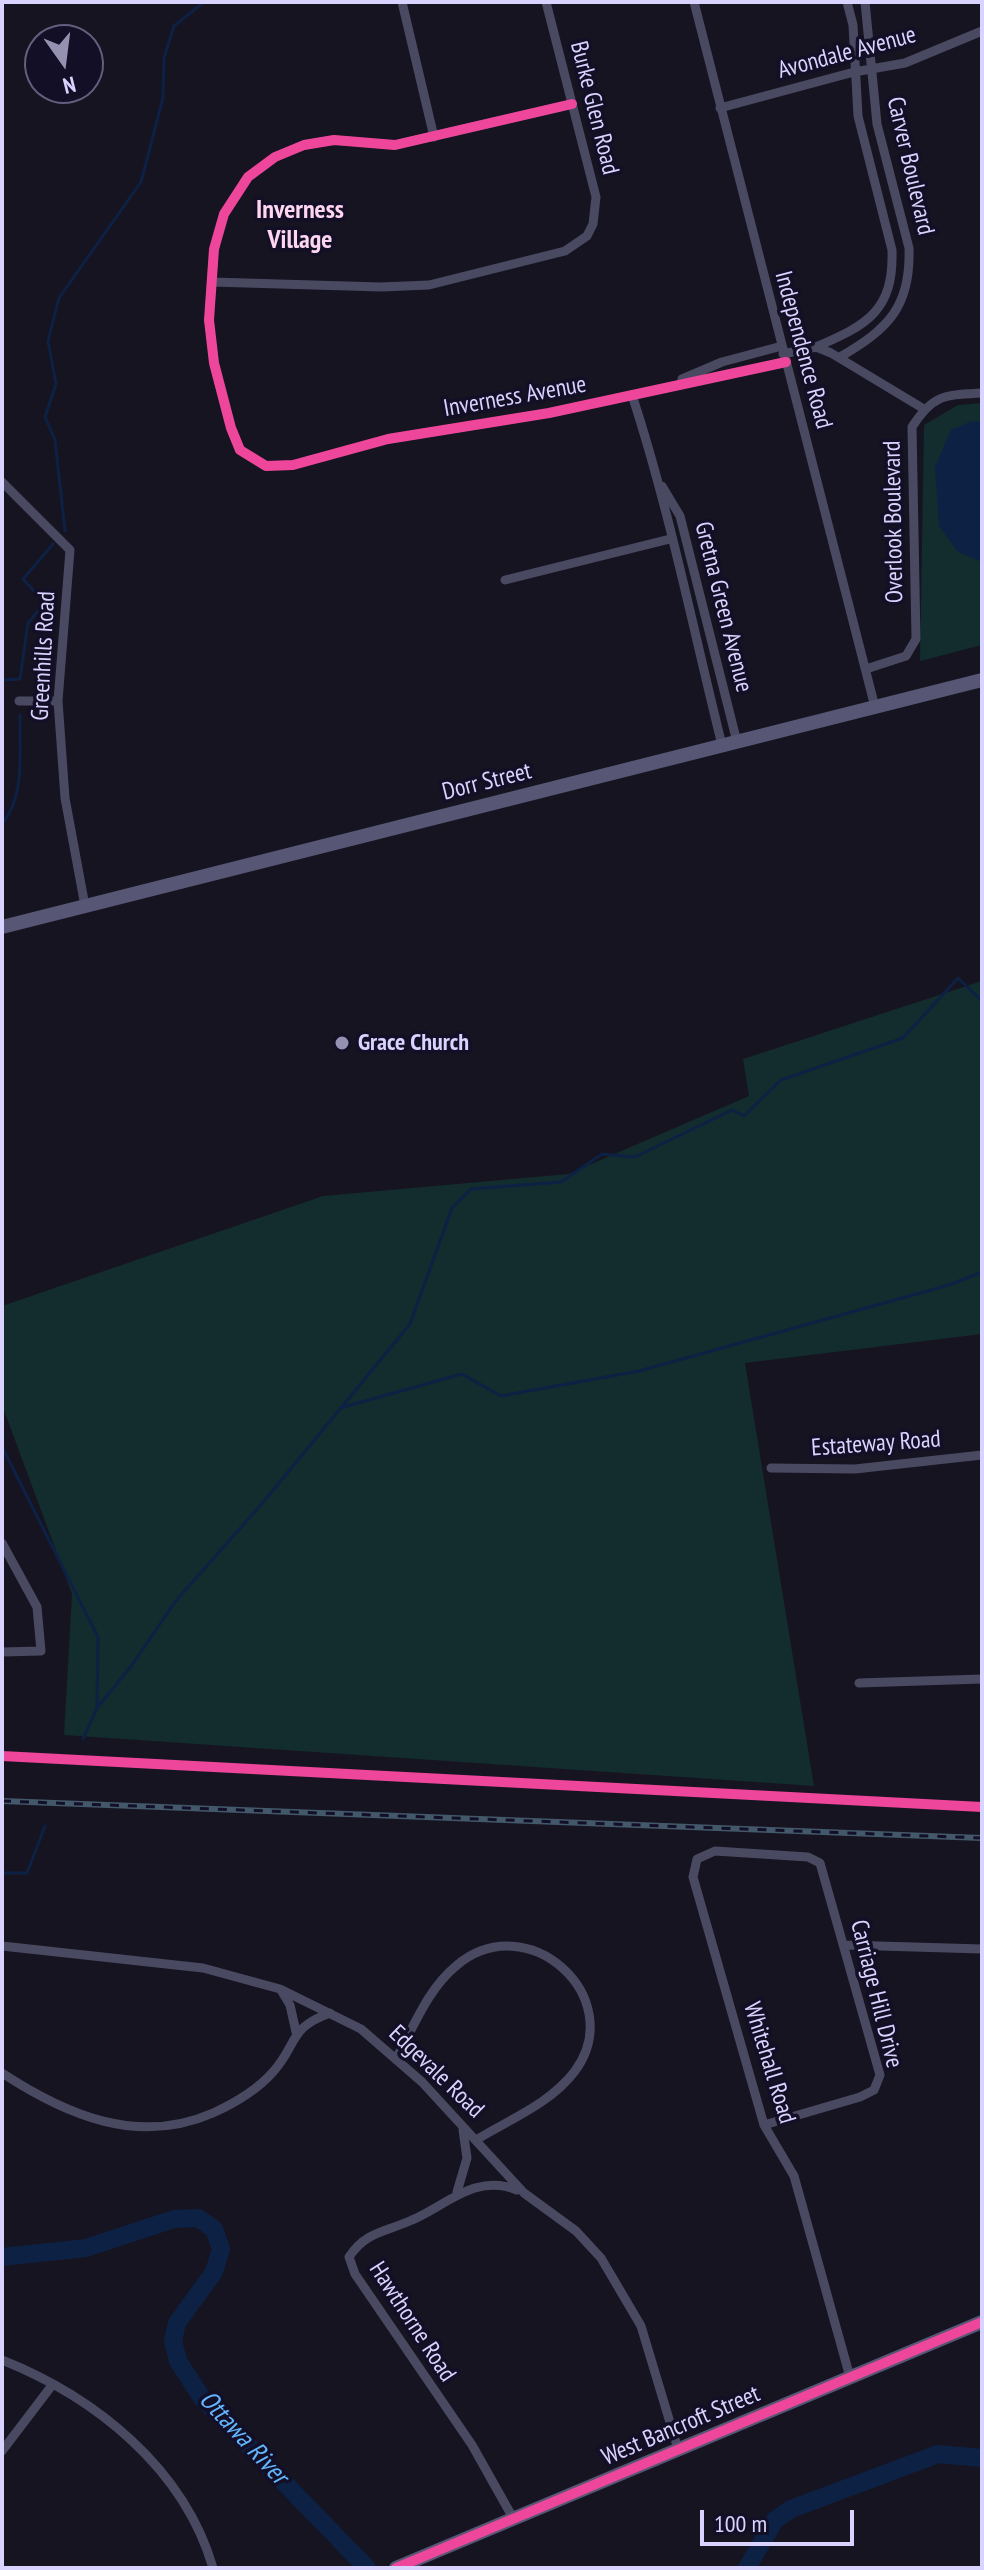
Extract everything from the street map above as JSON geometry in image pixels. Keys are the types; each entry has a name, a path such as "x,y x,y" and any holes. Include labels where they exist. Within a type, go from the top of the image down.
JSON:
{"main road":[{"name":"Dorr Street","path":"2,927 982,680"},
{"name":"West Bancroft Street","path":"396,2568 982,2322"}],"street":[{"path":"402,2 434,137"},
{"name":"Burke Glen Road","path":"212,282 381,287 429,285 565,251 587,236 593,224 596,197 546,2"},
{"name":"Independence Road","path":"694,2 875,707"},
{"name":"Carver Boulevard","path":"816,347 852,331 874,316 888,295 893,272 892,250 858,116 853,25 847,2"},
{"name":"Carver Boulevard","path":"840,357 886,326 904,296 908,278 909,248 877,124 865,2"},
{"name":"Avondale Avenue","path":"720,108 854,72 905,63 982,31"},
{"path":"212,282 214,249 224,214 248,177 275,157 304,145 334,140 395,145 572,104"},
{"name":"Inverness Avenue","path":"212,282 209,320 214,363 231,428 240,450 253,461 266,466 293,465 388,439 486,424 672,384 725,377 784,354"},
{"path":"816,347 840,357 924,409"},
{"name":"Inverness Avenue","path":"672,384 722,362 816,347"},
{"name":"Overlook Boulevard","path":"866,669 906,656 916,639 912,427 924,409 938,397 982,393"},
{"name":"Gretna Green Avenue","path":"632,395 662,486 682,522 730,744"},
{"name":"Greenhills Road","path":"2,482 70,550 58,701 65,798 85,906"},
{"name":"Gretna Green Avenue","path":"662,486 671,544 730,744"},
{"path":"667,526 682,522"},
{"path":"505,580 671,544 687,545"},
{"path":"19,701 58,701"},
{"name":"Estateway Road","path":"771,1468 855,1469 982,1455"},
{"path":"2,1543 37,1607 41,1651 2,1652"},
{"path":"859,1683 982,1679"},
{"name":"Whitehall Road","path":"752,1853 715,1851 697,1859 692,1871 764,2125 794,2176 850,2377"},
{"name":"Carriage Hill Drive","path":"752,1853 808,1857 820,1863 876,2058 878,2082 874,2090 860,2097 764,2125"},
{"path":"845,1945 982,1949"},
{"name":"Edgevale Road","path":"2,1946 203,1968 280,1989 361,2029 397,2057 524,2193 576,2231 601,2258 629,2302 648,2344 678,2449"},
{"path":"397,2057 434,1990 457,1965 475,1954 517,1946 560,1962 581,1990 587,2009 584,2053 575,2070 542,2103 476,2140"},
{"path":"280,1989 290,2005 296,2032"},
{"path":"2,2073 62,2109 121,2126 166,2128 194,2121 237,2102 274,2072 296,2032 330,2013"},
{"path":"457,2192 467,2158 465,2134 459,2120"},
{"name":"Hawthorne Road","path":"513,2518 472,2445 355,2274 349,2257 359,2242 372,2233 417,2218 457,2192 494,2185 524,2193"},
{"path":"2,2360 53,2384 102,2414 167,2479 199,2531 213,2568"},
{"path":"2,2451 53,2384"}],"green space":[{"path":"982,403 982,645 920,661 924,425 958,405"},
{"path":"982,981 982,1334 745,1363 814,1786 64,1735 72,1594 2,1405 2,1306 323,1196 568,1174 749,1096 743,1059"}],"water":[{"path":"972,421 982,422 982,562 958,552 939,526 935,467 951,430"}],"waterway":[{"path":"65,531 55,440 45,417 56,384 48,341 59,298 141,182 163,98 164,58 174,26 204,2"},
{"path":"2,680 20,679 28,623 45,603 23,579 53,544"},
{"path":"2,824 10,812 18,786 20,715"},
{"path":"97,1708 132,1665 175,1602 265,1500 410,1324 452,1208 471,1189 561,1182 602,1154 635,1157 732,1110 744,1116 781,1080 903,1038 958,978 982,1001"},
{"path":"340,1408 462,1374 501,1396 639,1371 949,1285 982,1272"},
{"path":"2,1447 98,1637 97,1708 83,1739"},
{"path":"2,1873 27,1873 45,1826"},
{"name":"Ottawa River","path":"2,2257 86,2248 174,2219 198,2218 214,2229 221,2249 214,2272 177,2323 173,2341 178,2361 202,2398 367,2568"},
{"path":"747,2568 775,2520 791,2509 938,2454 982,2458"}],"railway":[{"path":"2,1801 982,1838"}],"cycle path":[{"path":"572,104 395,145 334,140 304,145 275,157 248,177 224,214 214,249 209,320 214,363 240,450 266,466 293,465 388,439 549,413 786,362"},
{"path":"2,1756 982,1807"},
{"path":"396,2568 982,2322"}],"place":[{"name":"Grace Church","path":"342,1043"}],"district":[{"name":"Inverness Village","path":"300,226"}]}
